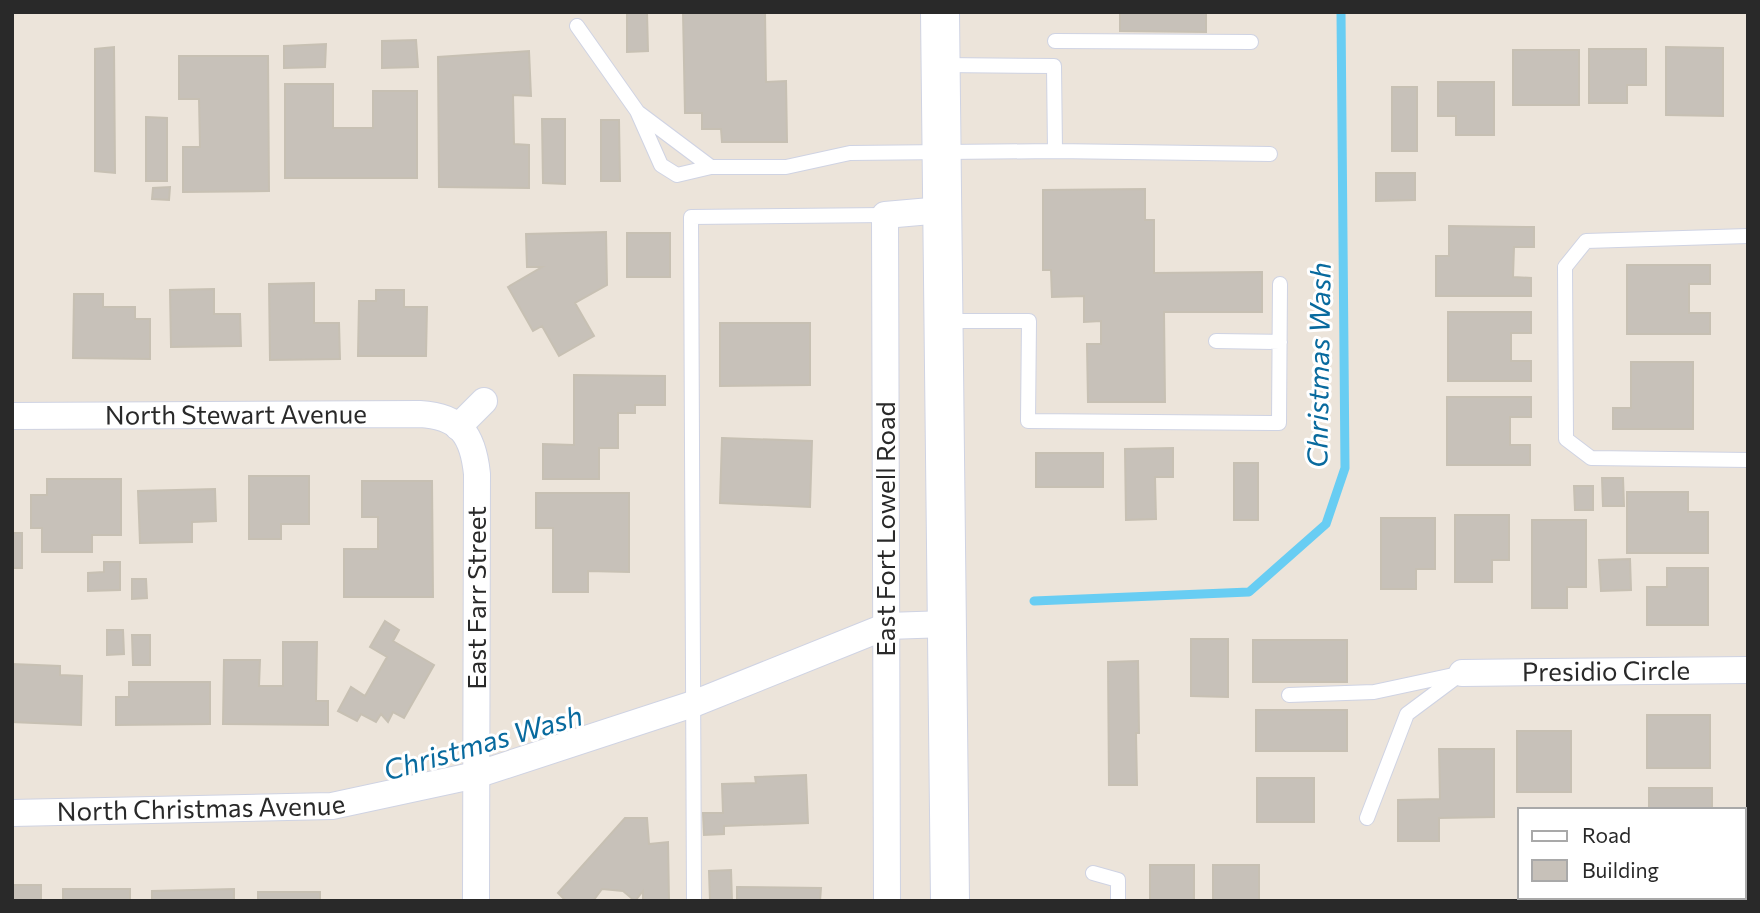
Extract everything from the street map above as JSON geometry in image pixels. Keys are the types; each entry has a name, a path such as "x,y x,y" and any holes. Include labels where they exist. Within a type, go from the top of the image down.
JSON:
{"main road":[{"path":"940,12 950,901"}],"street":[{"path":"885,215 942,210"},
{"name":"East Fort Lowell Road","path":"885,215 887,901"},
{"path":"458,427 484,401"},
{"name":"North Stewart Avenue","path":"12,416 420,414 446,418 458,427"},
{"name":"East Farr Street","path":"458,427 472,447 477,474 476,901"},
{"name":"North Christmas Avenue","path":"12,813 332,806 476,775 693,704 887,626 947,624"},
{"name":"Presidio Circle","path":"1462,673 1748,670"}],"lane":[{"path":"577,26 637,111 661,165 677,175 711,167 786,167 850,153 1055,151 1270,154"},
{"path":"1055,41 1251,42"},
{"path":"940,65 1054,66 1055,151"},
{"path":"637,111 711,167"},
{"path":"694,901 691,217 885,215"},
{"path":"1748,236 1586,241 1565,267 1566,439 1591,458 1748,460"},
{"path":"943,321 1029,321 1028,421 1279,423 1280,284"},
{"path":"1216,341 1280,342"},
{"path":"1289,695 1374,692 1462,673"},
{"path":"1367,818 1407,714 1462,673"},
{"path":"1093,873 1118,880 1118,901"}],"building":[{"path":"627,12 647,12 648,51 627,52"},
{"path":"683,12 765,12 766,82 786,81 787,142 722,142 721,129 702,129 702,113 685,113"},
{"path":"1120,12 1206,12 1206,32 1120,31"},
{"path":"416,40 418,67 382,68 382,41"},
{"path":"326,44 325,67 284,68 284,46"},
{"path":"114,47 115,173 95,171 95,49"},
{"path":"1666,47 1723,48 1723,116 1666,115"},
{"path":"1589,49 1646,49 1646,85 1627,85 1627,103 1589,103"},
{"path":"1513,50 1579,50 1579,105 1513,105"},
{"path":"529,51 531,96 513,95 514,144 529,145 529,188 439,187 438,57"},
{"path":"179,56 268,56 269,191 183,192 183,147 200,147 199,99 179,99"},
{"path":"1438,82 1494,82 1494,135 1456,135 1456,116 1438,116"},
{"path":"285,84 333,84 333,128 373,128 373,91 417,91 417,178 285,178"},
{"path":"1392,87 1417,87 1417,151 1392,151"},
{"path":"146,117 167,118 167,181 146,181"},
{"path":"542,119 565,119 565,184 543,183"},
{"path":"601,120 619,120 620,181 601,181"},
{"path":"1376,173 1415,173 1415,200 1376,201"},
{"path":"170,187 169,200 152,199 153,188"},
{"path":"1145,189 1145,220 1154,220 1154,273 1262,272 1262,312 1164,312 1165,402 1088,402 1087,344 1101,344 1101,321 1084,322 1084,296 1052,297 1051,270 1043,270 1043,190"},
{"path":"1449,226 1534,227 1534,247 1514,247 1513,277 1531,278 1531,296 1436,296 1436,256 1449,256"},
{"path":"606,232 607,285 575,303 594,336 559,356 542,326 533,331 508,287 542,267 527,267 526,234"},
{"path":"627,233 670,233 670,277 627,277"},
{"path":"1627,265 1710,265 1710,284 1689,284 1689,313 1710,313 1710,334 1627,334"},
{"path":"314,283 314,323 339,323 340,359 270,360 269,284"},
{"path":"214,289 214,314 240,314 241,346 171,347 170,290"},
{"path":"376,290 404,290 404,307 427,307 426,356 358,356 359,301 376,301"},
{"path":"74,294 103,294 103,307 135,307 135,319 150,319 150,359 73,358"},
{"path":"1448,312 1531,312 1531,333 1511,333 1511,361 1531,361 1531,381 1448,381"},
{"path":"720,323 810,323 810,385 720,386"},
{"path":"1631,362 1693,362 1693,429 1613,429 1613,408 1631,408"},
{"path":"574,375 665,376 665,405 635,405 635,413 618,413 618,448 599,448 599,479 543,479 543,444 574,445"},
{"path":"1447,397 1531,397 1531,417 1510,417 1510,445 1530,445 1530,465 1447,465"},
{"path":"722,438 812,441 810,507 720,503"},
{"path":"1173,448 1173,477 1155,477 1156,519 1126,520 1125,449"},
{"path":"1036,453 1103,453 1103,487 1036,487"},
{"path":"1234,463 1258,463 1258,520 1234,520"},
{"path":"249,476 309,476 309,524 281,524 281,539 249,539"},
{"path":"1602,478 1623,478 1624,506 1603,506"},
{"path":"47,479 121,479 121,535 92,535 92,552 42,552 42,528 31,528 31,495 47,495"},
{"path":"362,481 432,481 433,597 344,597 344,549 378,549 378,517 362,517"},
{"path":"1574,486 1593,486 1593,510 1575,510"},
{"path":"215,489 216,521 192,522 192,542 140,543 138,491"},
{"path":"1627,492 1688,492 1688,512 1708,512 1708,553 1627,553"},
{"path":"536,493 629,493 629,572 588,571 588,592 553,592 553,528 536,528"},
{"path":"1455,515 1509,515 1509,560 1492,560 1492,582 1455,582"},
{"path":"1381,518 1435,518 1435,569 1416,569 1416,589 1381,589"},
{"path":"1532,520 1586,520 1586,587 1567,587 1567,608 1532,608"},
{"path":"12,533 22,533 22,568 12,568"},
{"path":"1630,559 1631,590 1601,591 1599,560"},
{"path":"104,562 120,562 120,590 88,591 88,573 104,572"},
{"path":"1667,568 1708,568 1708,625 1647,625 1647,587 1667,587"},
{"path":"132,579 146,579 147,598 132,599"},
{"path":"385,621 399,630 393,641 434,665 404,718 393,712 388,722 381,714 376,722 361,714 357,721 338,711 351,687 365,696 387,657 370,647"},
{"path":"107,630 123,630 124,654 107,655"},
{"path":"132,635 150,635 150,665 133,665"},
{"path":"1191,639 1228,639 1228,697 1191,696"},
{"path":"1253,640 1347,640 1347,682 1253,682"},
{"path":"283,642 317,642 316,701 328,701 328,725 223,724 224,660 260,660 259,686 283,686"},
{"path":"1138,661 1137,785 1109,785 1108,662"},
{"path":"12,664 60,666 60,675 82,676 81,725 12,722"},
{"path":"129,682 210,682 210,724 116,725 116,697 129,697"},
{"path":"1256,710 1347,710 1347,751 1256,751"},
{"path":"1647,715 1710,715 1710,768 1647,768"},
{"path":"1517,731 1571,731 1571,792 1517,792"},
{"path":"1439,749 1494,749 1494,817 1439,818 1439,841 1398,841 1398,800 1440,799"},
{"path":"806,775 808,823 724,826 724,834 704,835 703,813 723,813 722,784 756,783 755,777"},
{"path":"1257,778 1314,778 1314,822 1257,822"},
{"path":"1649,788 1712,788 1712,808 1649,808"},
{"path":"625,818 647,818 649,844 668,842 669,901 643,901 643,891 635,901 623,891 602,889 593,901 566,901 558,893"},
{"path":"1150,865 1194,865 1194,901 1150,901"},
{"path":"1213,865 1259,865 1259,901 1213,901"},
{"path":"731,870 732,901 710,901 709,871"},
{"path":"12,885 41,885 41,901 12,901"},
{"path":"737,887 821,888 820,901 737,901"},
{"path":"63,889 130,889 130,900 147,901 63,901"},
{"path":"234,889 234,901 152,901 152,891"},
{"path":"258,892 320,892 320,901 258,901"}],"waterway":[{"name":"Christmas Wash","path":"1034,601 1249,592 1326,524 1345,468 1341,12"}]}
